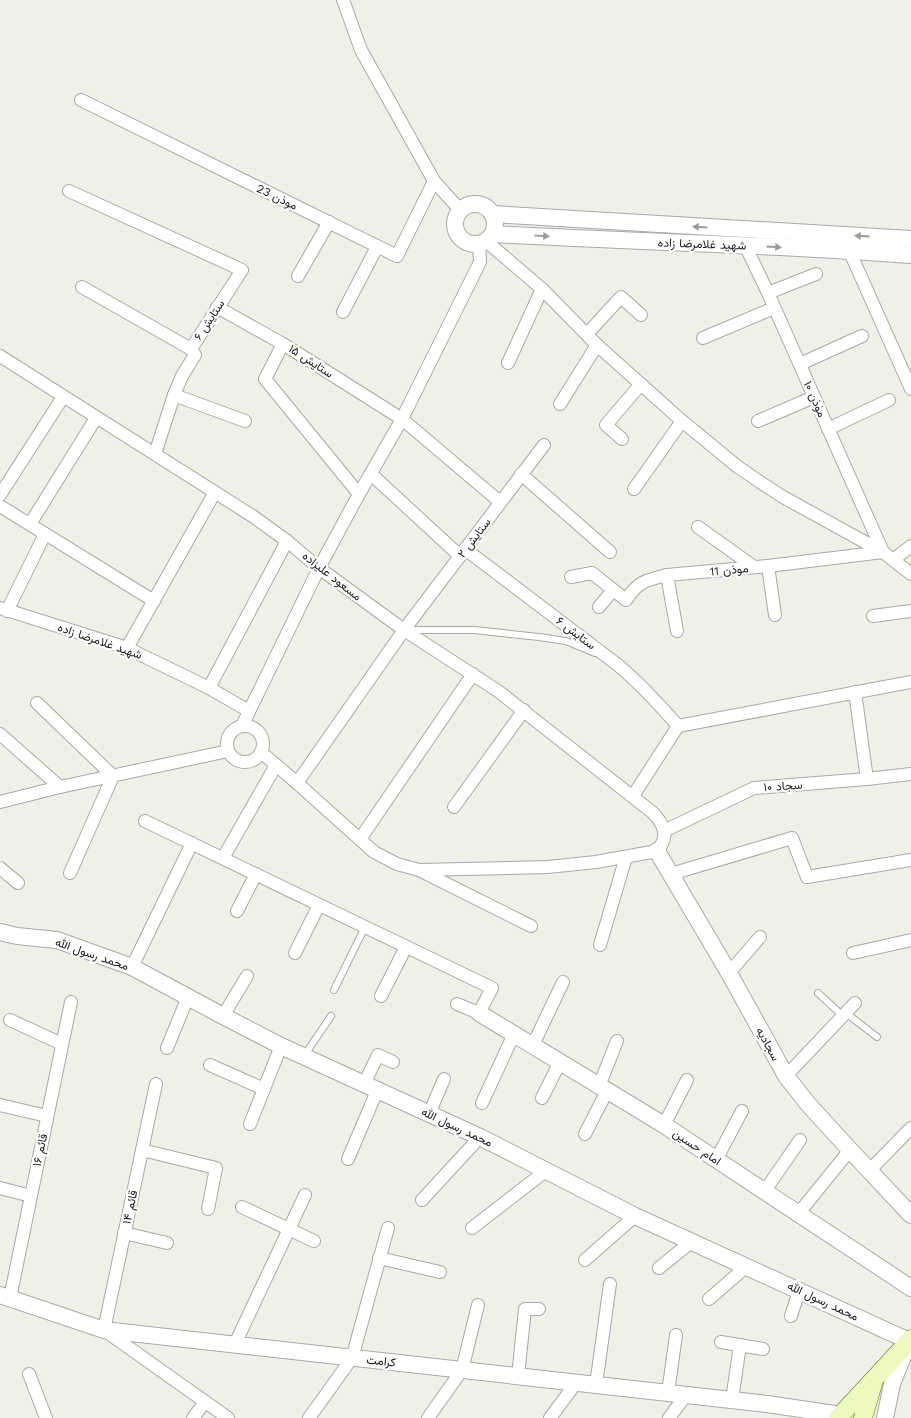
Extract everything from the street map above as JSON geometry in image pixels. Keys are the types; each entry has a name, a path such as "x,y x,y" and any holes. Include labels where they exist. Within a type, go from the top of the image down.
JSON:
{"main road":[{"path":"839,1416 910,1340"},
{"path":"863,1418 874,1377"}],"street":[{"path":"343,0 361,50 434,181 460,210"},
{"name":"موذن 23","path":"81,100 397,256 434,181"},
{"name":"ستایش ۶","path":"69,191 242,270 190,349 195,355 182,376 174,395 156,454"},
{"path":"242,726 319,568 402,419 480,262 486,240 495,224 493,214 487,207 478,203 468,204 460,210 455,219 455,229 459,237 468,243 486,240"},
{"name":"شهید غلامرضا زاده","path":"493,214 911,239"},
{"path":"298,276 328,222"},
{"path":"486,240 542,289 597,344 713,447 783,497 888,556 911,574"},
{"name":"شهید غلامرضا زاده","path":"486,240 606,240 849,250 911,255"},
{"name":"موٰذن ۱۰","path":"745,246 888,556"},
{"path":"343,312 378,247"},
{"path":"849,250 911,389"},
{"path":"768,293 816,274"},
{"path":"82,287 190,349"},
{"path":"508,363 542,289"},
{"path":"587,334 621,297 641,316"},
{"name":"ستایش ۱۵","path":"217,307 284,344 402,419 500,502"},
{"path":"703,338 774,308"},
{"path":"800,364 862,336"},
{"path":"284,344 265,379 359,494"},
{"path":"560,404 597,344"},
{"name":"مسعود علیزاده","path":"0,356 215,492 287,541 319,568 404,630 473,674 524,710 652,812 660,820 664,831"},
{"path":"622,439 606,425 641,384"},
{"path":"174,395 245,421"},
{"path":"0,495 63,396"},
{"path":"758,421 814,397"},
{"path":"828,429 890,400"},
{"path":"30,524 96,418"},
{"path":"634,489 682,421"},
{"name":"ستایش ۲","path":"297,783 404,630 544,445"},
{"name":"ستایش ۶","path":"371,474 462,552 632,676 678,726"},
{"path":"521,474 610,552"},
{"path":"127,648 215,492"},
{"path":"0,506 154,600"},
{"path":"698,527 754,567"},
{"path":"4,609 45,534"},
{"path":"209,688 287,541"},
{"path":"888,556 911,546"},
{"name":"موذن 11","path":"571,577 592,573 626,600 635,587 651,579 667,576 888,556"},
{"path":"768,566 775,615"},
{"path":"667,576 677,632"},
{"path":"599,607 612,590"},
{"name":"شهید غلامرضا زاده","path":"4,609 127,648 209,688 249,711"},
{"path":"874,616 911,611"},
{"path":"360,839 473,674"},
{"path":"633,796 678,726 911,682"},
{"path":"855,692 867,779"},
{"path":"37,703 113,776"},
{"path":"454,807 524,710"},
{"path":"242,726 250,726 257,730 262,736 264,744 256,759 248,762 240,762 233,758 228,751 229,735 234,729 242,726"},
{"path":"0,734 60,787"},
{"path":"0,802 60,787 228,751"},
{"path":"261,752 374,852 397,864 420,870 530,926"},
{"path":"223,858 276,765"},
{"name":"سجاد ۱۰","path":"664,831 754,788 911,774"},
{"path":"70,873 113,776"},
{"path":"145,821 492,988 479,1013 457,1004"},
{"path":"420,870 548,867 596,862 657,851 663,845 664,831"},
{"path":"671,874 792,838 807,877 911,860"},
{"path":"132,967 192,844"},
{"name":"سجادیه","path":"657,851 729,973 786,1076 808,1104 911,1215"},
{"path":"600,945 626,857"},
{"path":"0,868 18,883"},
{"path":"238,911 256,874"},
{"path":"295,953 320,905"},
{"name":"محمد رسول الله","path":"0,932 16,936 57,940 132,967 281,1046 480,1137 691,1242 910,1340"},
{"path":"729,973 760,937"},
{"path":"853,953 911,940"},
{"path":"381,996 406,946"},
{"path":"223,1016 247,976"},
{"path":"533,1045 562,982"},
{"path":"167,1048 188,997"},
{"name":"قائم ۱۶","path":"5,1296 31,1196 71,1002"},
{"path":"786,1076 848,1011"},
{"name":"امام حسین","path":"479,1013 664,1125 911,1288"},
{"path":"10,1020 62,1044"},
{"path":"482,1103 514,1034"},
{"path":"585,1134 603,1088 617,1042"},
{"path":"250,1124 281,1046"},
{"path":"348,1159 371,1088 378,1055 393,1062"},
{"path":"542,1098 560,1062"},
{"path":"210,1066 264,1089"},
{"path":"429,1114 444,1080"},
{"path":"664,1125 688,1080"},
{"name":"قائم ۱۴","path":"104,1330 156,1084"},
{"path":"0,1105 47,1116"},
{"path":"716,1160 742,1111"},
{"path":"870,1170 911,1128"},
{"path":"422,1200 480,1137"},
{"path":"764,1192 800,1140"},
{"path":"142,1150 216,1168 208,1209"},
{"path":"798,1214 850,1150"},
{"path":"472,1228 547,1170"},
{"path":"0,1188 31,1196"},
{"path":"235,1344 305,1195"},
{"path":"242,1207 290,1228 314,1241"},
{"path":"584,1260 636,1216"},
{"path":"309,1418 352,1358 378,1258 388,1228"},
{"path":"124,1233 166,1243"},
{"path":"659,1268 691,1242"},
{"path":"378,1258 440,1272"},
{"path":"709,1299 747,1266"},
{"path":"596,1385 610,1284"},
{"path":"791,1316 799,1290"},
{"name":"کرامت","path":"5,1296 104,1330 767,1404 839,1416"},
{"path":"428,1418 462,1370 478,1305"},
{"path":"518,1376 525,1309 540,1309"},
{"path":"104,1330 228,1418"},
{"path":"668,1393 676,1335"},
{"path":"885,1418 892,1384 910,1340"},
{"path":"721,1342 763,1349"},
{"path":"732,1400 740,1345"},
{"path":"29,1374 46,1418"},
{"path":"550,1418 576,1383"},
{"path":"669,1418 686,1395"},
{"path":"193,1418 205,1402"},
{"path":"767,1404 783,1418"}],"lane":[{"path":"404,630 474,630 539,636 566,641 614,662"},
{"path":"334,990 364,926"},
{"path":"818,993 848,1011 877,1037"},
{"path":"304,1056 331,1016"}]}
